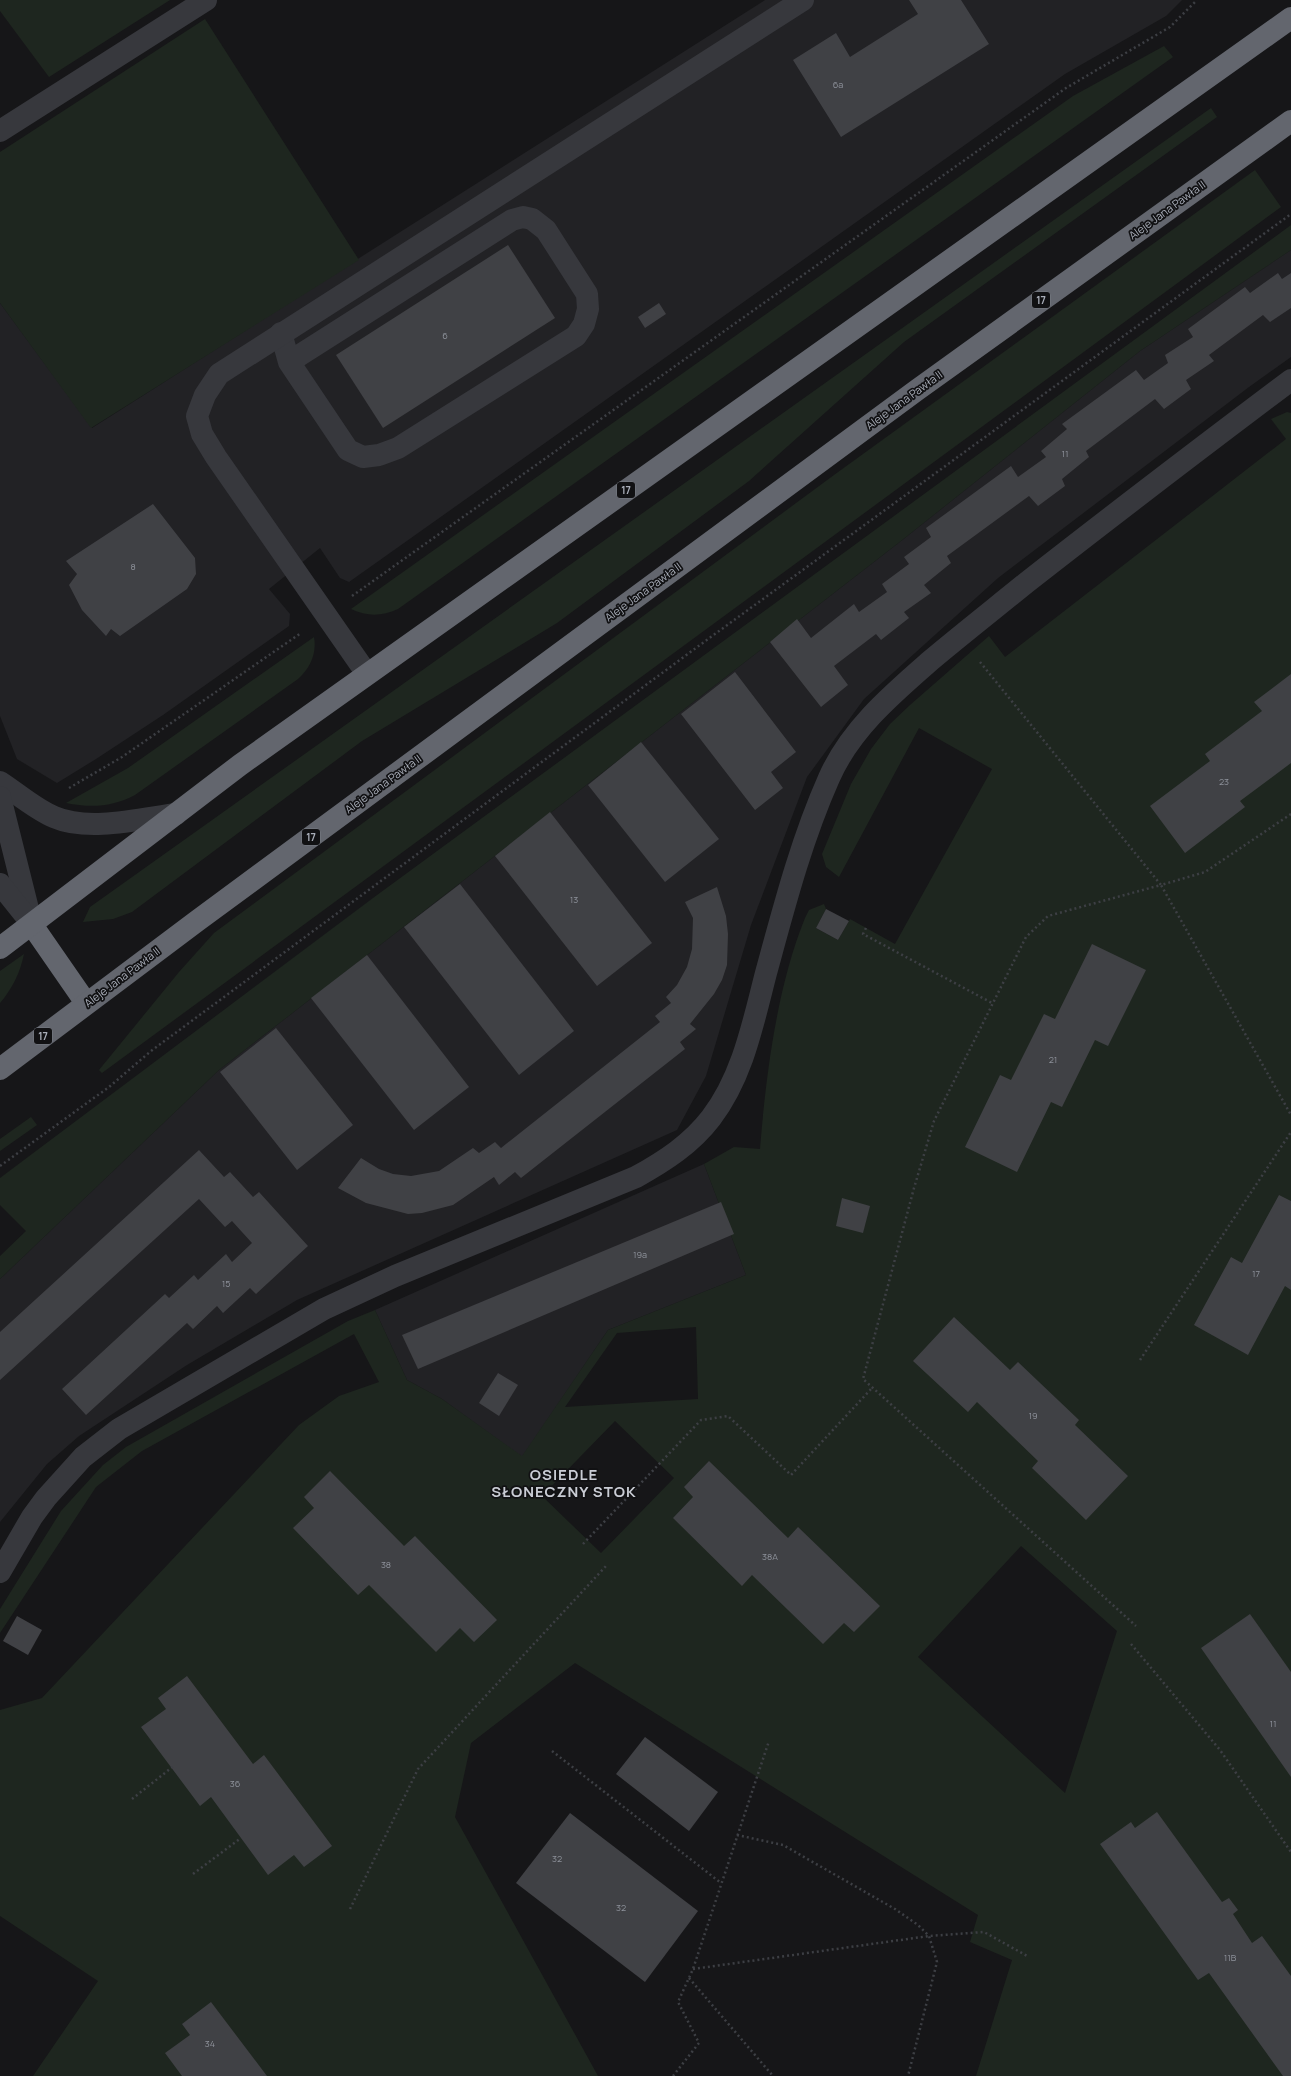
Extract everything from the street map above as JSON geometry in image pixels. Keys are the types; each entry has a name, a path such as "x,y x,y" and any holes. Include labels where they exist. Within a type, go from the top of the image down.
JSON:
{"highway":[{"name":"17","path":"0,948 240,765 1291,18"},
{"name":"Aleje Jana Pawła II","path":"0,1069 86,1003 917,390 1291,120"},
{"path":"32,925 86,1003"}],"lane":[{"path":"0,131 206,0"},
{"path":"367,674 216,457 202,434 197,416 205,395 219,374 281,333 538,171 803,0"},
{"path":"281,333 289,362 348,450 363,457 379,455 398,448 576,336 584,324 588,309 587,294 546,230 539,223 523,217 512,220 289,362"},
{"path":"0,1572 32,1517 64,1476 103,1439 125,1425 324,1309 402,1273 636,1177 668,1158 698,1133 724,1099 743,1058 792,878 822,794 837,762 880,706 959,636 1167,473 1291,380"},
{"path":"0,782 54,818 74,822 94,824 176,814"},
{"path":"0,797 32,925"},
{"path":"0,884 32,925"}],"path":[{"path":"350,598 1066,88 1170,27 1197,0"},
{"path":"0,1166 109,1087 164,1041 704,642 1291,214"},
{"path":"65,790 122,758 306,630"},
{"path":"959,636 1161,886 1291,1115"},
{"path":"1136,1626 863,1379 914,1188 934,1121 1026,937 1048,916 1161,886 1205,872 1291,814"},
{"path":"866,928 863,934 992,1003"},
{"path":"1140,1360 1291,1132"},
{"path":"583,1544 701,1420 728,1416 791,1475 872,1388"},
{"path":"350,1909 418,1769 606,1566"},
{"path":"1131,1644 1220,1750 1291,1852"},
{"path":"673,2076 699,2042 678,2002 693,1969 769,1741"},
{"path":"552,1751 721,1883"},
{"path":"132,1799 176,1765"},
{"path":"737,1835 784,1845 895,1909 918,1924 929,1936 937,1962 908,2076"},
{"path":"193,1874 241,1838"},
{"path":"693,1969 929,1936 984,1932 1029,1957"},
{"path":"689,1978 773,2076"}],"shaded area":[{"path":"0,0 170,0 49,77 0,11"},
{"path":"765,0 1182,0 1166,16 1065,74 349,582 340,578 320,548 269,589 290,614 289,626 163,715 96,759 57,783 17,759 0,716 0,303 92,428"},
{"path":"205,19 359,260 91,428 0,303 0,152"},
{"path":"1164,46 1173,57 398,609 375,615 357,612 351,609 1073,96"},
{"path":"1211,108 1217,117 904,342 749,481 557,623 362,741 132,912 113,919 83,922 90,907"},
{"path":"1255,170 1281,207 102,1073 99,1070 179,972 214,933 834,475"},
{"path":"1291,225 1291,250 1140,351 901,541 219,1070 0,1279 0,1256 26,1231 0,1205 0,1178 373,898"},
{"path":"1291,250 1291,357 1249,387 998,578 864,699 807,777 751,925 706,1076 677,1130 297,1300 187,1365 79,1436 47,1464 0,1522 0,1279 219,1070 901,541 1140,351"},
{"path":"1287,412 1291,413 1291,2076 976,2076 1012,1960 970,1942 978,1915 575,1663 471,1743 455,1817 598,2076 33,2076 98,1981 0,1916 0,1710 42,1698 299,1425 339,1396 379,1382 354,1334 142,1451 96,1487 0,1633 0,1609 61,1511 103,1465 126,1447 348,1321 375,1310 407,1380 442,1399 522,1456 608,1330 746,1275 704,1164 734,1147 760,1149 769,1061 774,1031 787,973 805,918 809,910 824,904 826,909 816,928 838,940 850,919 895,944 992,769 919,728 839,877 826,867 822,854 851,784 871,749 890,724 989,636 1005,657 1286,439 1271,419","holes":["696,1327 698,1399 565,1407 617,1333","615,1421 674,1478 601,1553 542,1496","1021,1546 1117,1631 1065,1793 918,1657"]},
{"path":"314,637 315,643 312,660 298,679 135,795 118,802 93,806 66,803 128,768"},
{"path":"24,954 15,980 0,1003 0,971"},
{"path":"31,1117 37,1125 0,1151 0,1139"},
{"path":"704,1164 746,1275 608,1330 522,1457 442,1399 407,1380 375,1310"}],"building":[{"path":"909,0 961,0 989,44 841,137 793,60 836,33 850,57 918,14"},
{"path":"508,245 555,318 383,428 336,355"},
{"path":"1278,273 1282,279 1291,273 1291,308 1270,322 1263,315 1209,355 1214,361 1186,380 1191,389 1164,409 1155,399 1086,451 1089,457 1062,479 1065,486 1038,506 1029,496 947,556 951,563 924,585 931,593 904,612 909,618 881,640 876,634 834,666 848,685 821,707 770,642 797,619 811,638 854,604 859,612 887,592 882,584 909,564 904,557 931,537 926,528 1011,466 1018,477 1046,457 1041,451 1067,429 1062,424 1136,370 1144,380 1168,363 1165,355 1193,337 1188,329 1245,287 1250,293"},
{"path":"659,303 666,314 645,328 638,317"},
{"path":"153,504 195,558 196,574 187,589 120,636 111,629 106,636 82,610 69,585 77,574 66,561"},
{"path":"735,672 796,752 771,772 783,788 755,810 681,714"},
{"path":"1291,674 1291,763 1240,801 1245,807 1185,853 1150,806 1210,761 1205,754 1262,711 1254,702"},
{"path":"641,742 719,839 665,882 588,785"},
{"path":"550,812 652,943 597,986 495,856"},
{"path":"460,884 574,1031 519,1075 404,927"},
{"path":"717,887 726,916 728,934 727,965 722,980 714,994 690,1024 696,1029 680,1042 685,1049 521,1178 515,1172 499,1185 494,1177 453,1205 422,1213 408,1214 366,1203 338,1188 361,1158 379,1169 393,1174 411,1176 439,1171 473,1148 479,1153 495,1142 501,1148 660,1022 655,1016 671,1003 666,997 677,985 687,967 692,949 693,918 685,902"},
{"path":"826,909 849,921 838,940 816,928"},
{"path":"1092,944 1146,970 1108,1046 1095,1040 1062,1107 1051,1102 1017,1172 965,1147 1000,1075 1011,1080 1044,1014 1055,1019"},
{"path":"367,955 469,1087 414,1130 311,998"},
{"path":"276,1028 353,1125 297,1170 220,1072"},
{"path":"199,1150 224,1177 230,1172 253,1197 259,1192 308,1246 256,1294 250,1288 223,1313 217,1306 193,1329 187,1323 86,1415 62,1389 165,1294 169,1298 194,1275 198,1280 226,1254 232,1262 252,1243 232,1221 225,1227 199,1199 0,1380 0,1332"},
{"path":"1279,1195 1291,1201 1291,1290 1285,1286 1248,1355 1194,1325 1231,1257 1242,1263"},
{"path":"842,1198 870,1206 863,1233 836,1226"},
{"path":"721,1202 734,1234 418,1369 402,1335"},
{"path":"954,1317 1010,1370 1018,1362 1079,1420 1075,1425 1128,1476 1086,1520 1032,1468 1038,1461 977,1402 968,1412 913,1361"},
{"path":"498,1373 518,1385 499,1416 479,1403"},
{"path":"709,1461 788,1538 798,1527 880,1606 854,1632 844,1623 823,1644 752,1575 742,1586 673,1518 693,1497 684,1487"},
{"path":"330,1471 404,1546 415,1536 497,1620 474,1642 460,1628 436,1652 369,1585 358,1595 293,1528 314,1508 304,1497"},
{"path":"1250,1614 1291,1672 1291,1777 1201,1648"},
{"path":"17,1616 42,1630 28,1655 3,1641"},
{"path":"187,1676 253,1764 264,1755 332,1846 304,1867 294,1855 268,1875 211,1797 200,1806 141,1727 166,1709 158,1698"},
{"path":"645,1737 718,1792 689,1831 616,1774"},
{"path":"1157,1812 1222,1902 1229,1898 1238,1910 1233,1914 1252,1943 1262,1936 1291,1976 1291,2076 1283,2076 1209,1973 1198,1980 1100,1844 1131,1822 1135,1828"},
{"path":"570,1813 698,1911 645,1982 516,1883"},
{"path":"211,2002 267,2076 182,2076 165,2053 190,2035 182,2024"}],"district":[{"name":"OSIEDLE SŁONECZNY STOK","path":"564,1484"}]}
